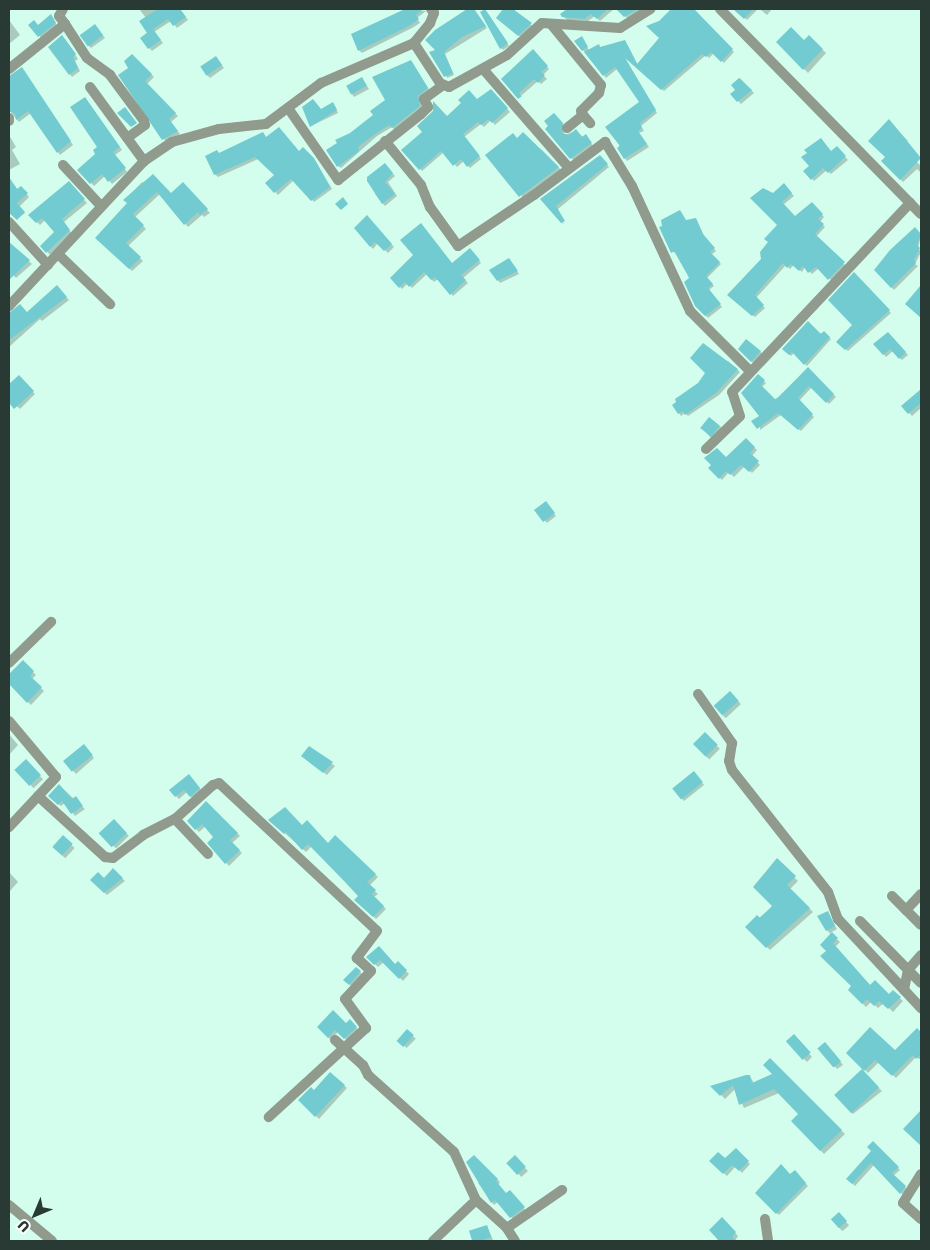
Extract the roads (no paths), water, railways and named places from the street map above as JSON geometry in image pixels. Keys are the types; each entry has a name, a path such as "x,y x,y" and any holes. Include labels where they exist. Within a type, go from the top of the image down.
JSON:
{"street":[{"path":"62,9 59,16 87,58 110,75 144,121 145,125 127,138"},
{"path":"9,306 59,255 100,205 144,161 172,142 219,129 266,124 321,83 414,43 427,30 434,13 431,9"},
{"path":"288,108 338,180 427,108 424,99 442,86 455,84 507,55 542,23 620,28 650,9"},
{"path":"720,9 921,214"},
{"path":"9,69 65,24"},
{"path":"551,24 601,86 599,94 581,111 582,115 567,128"},
{"path":"414,43 442,86"},
{"path":"483,68 569,168"},
{"path":"90,87 144,161"},
{"path":"582,115 590,123"},
{"path":"385,141 421,185 430,207 458,246 605,142 632,186 690,311 750,371"},
{"path":"63,165 100,205"},
{"path":"706,449 740,416 731,395 750,371 910,203"},
{"path":"9,222 48,265"},
{"path":"59,255 110,304"},
{"path":"9,663 51,622"},
{"path":"698,694 732,743 729,761 732,770 802,856 828,892 838,919 921,1008"},
{"path":"9,721 56,778 9,827"},
{"path":"38,796 100,854 110,858 144,835 175,820 213,784 220,783 376,930 357,958 371,971 345,999 366,1028 269,1117"},
{"path":"175,820 208,854"},
{"path":"906,910 921,894"},
{"path":"892,896 921,925"},
{"path":"860,921 921,983"},
{"path":"904,990 908,970 921,955"},
{"path":"334,1040 363,1066 368,1075 454,1152 476,1200 507,1228 515,1241"},
{"path":"921,1174 903,1203 921,1219"},
{"path":"507,1228 562,1190"},
{"path":"433,1241 476,1200"},
{"path":"9,1205 52,1241"},
{"path":"765,1219 768,1241"}]}
